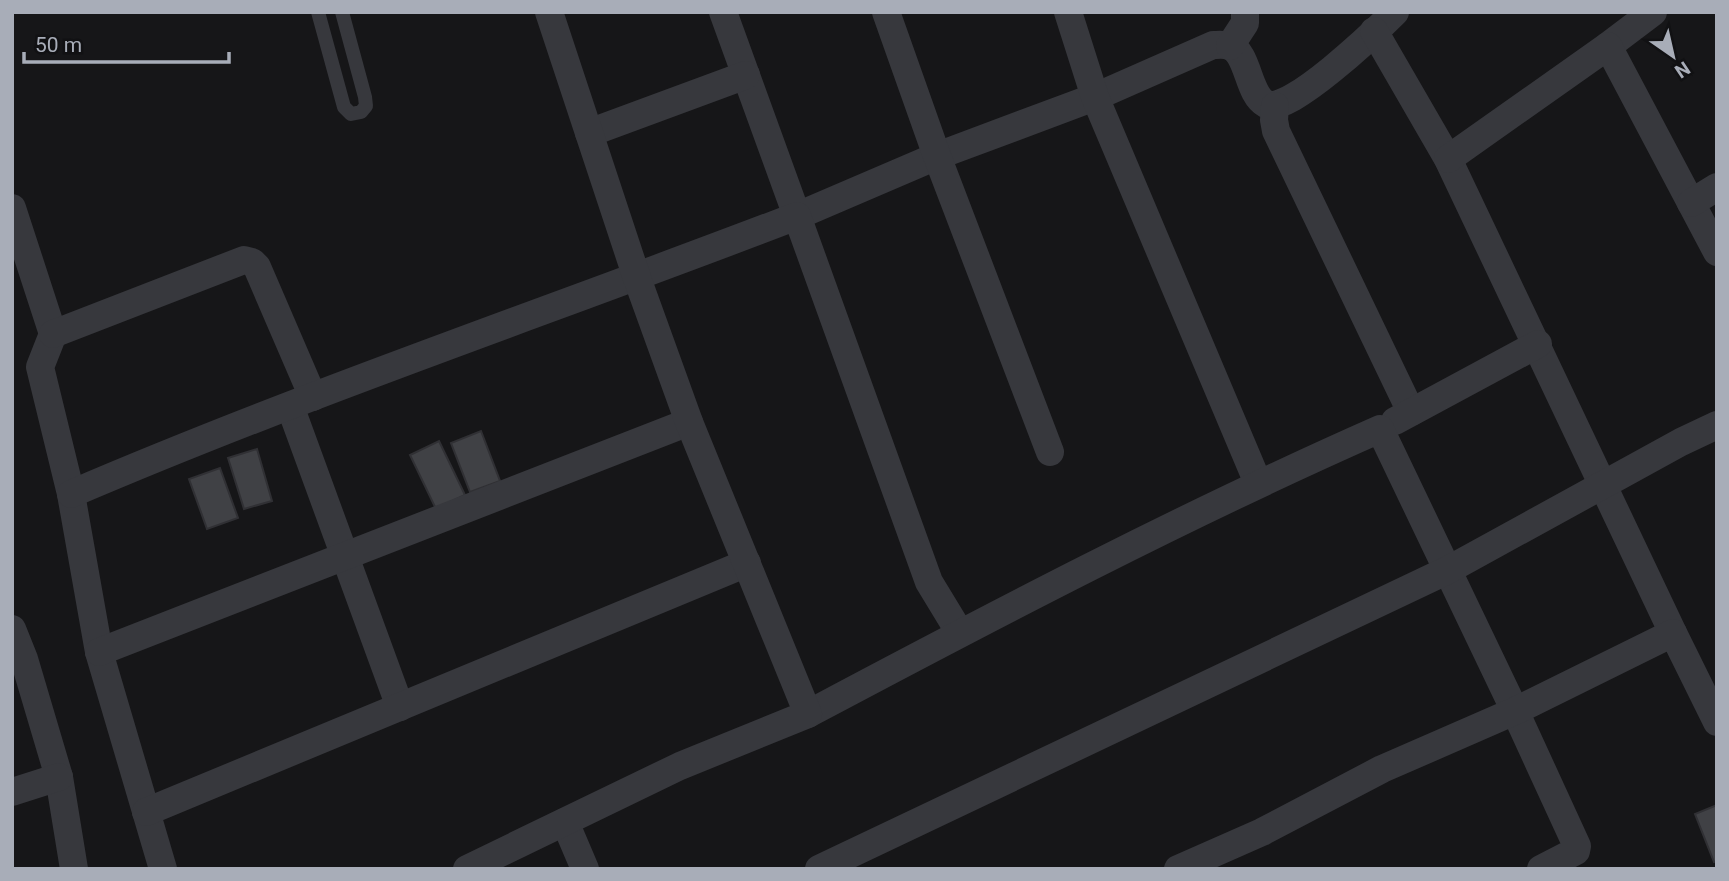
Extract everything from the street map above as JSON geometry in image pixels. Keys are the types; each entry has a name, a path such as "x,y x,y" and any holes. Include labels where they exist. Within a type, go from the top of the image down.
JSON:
{"street":[{"path":"549,12 637,278 690,422 808,714"},
{"path":"723,12 929,582 960,633"},
{"path":"886,12 937,156 1050,452"},
{"path":"1068,12 1095,97 1258,483"},
{"path":"1230,46 1245,23 1245,12"},
{"path":"71,494 195,441 797,216 937,156 1095,97 1213,45 1230,46 1239,54 1258,97 1266,104 1275,106 1305,90 1395,12"},
{"path":"1448,159 1653,12"},
{"path":"1374,32 1448,159 1717,722"},
{"path":"1608,46 1717,252"},
{"path":"589,133 746,75"},
{"path":"1275,106 1276,131 1411,412"},
{"path":"1691,204 1717,187"},
{"path":"12,208 53,334 40,368 71,494 99,652 163,869"},
{"path":"53,334 244,260 257,267 302,402 345,557 400,707"},
{"path":"467,869 680,766 808,714 1023,599 1258,483 1380,429 1538,344"},
{"path":"99,652 690,422"},
{"path":"819,869 1448,570 1681,442 1717,425"},
{"path":"1380,429 1577,846 1576,851 1541,869"},
{"path":"146,812 747,563"},
{"path":"12,629 18,661 59,777 75,869"},
{"path":"1178,869 1262,832 1382,769 1515,711 1673,632"},
{"path":"12,792 59,777"},
{"path":"565,821 585,869"}],"lane":[{"path":"318,12 344,107 351,114 361,112 366,106 342,12"}],"building":[{"path":"481,431 500,481 470,492 451,443"},
{"path":"439,441 465,495 436,509 410,455"},
{"path":"257,449 272,501 244,509 228,458"},
{"path":"220,468 238,518 207,529 189,479"},
{"path":"1717,805 1717,861 1714,862 1695,814"}]}
